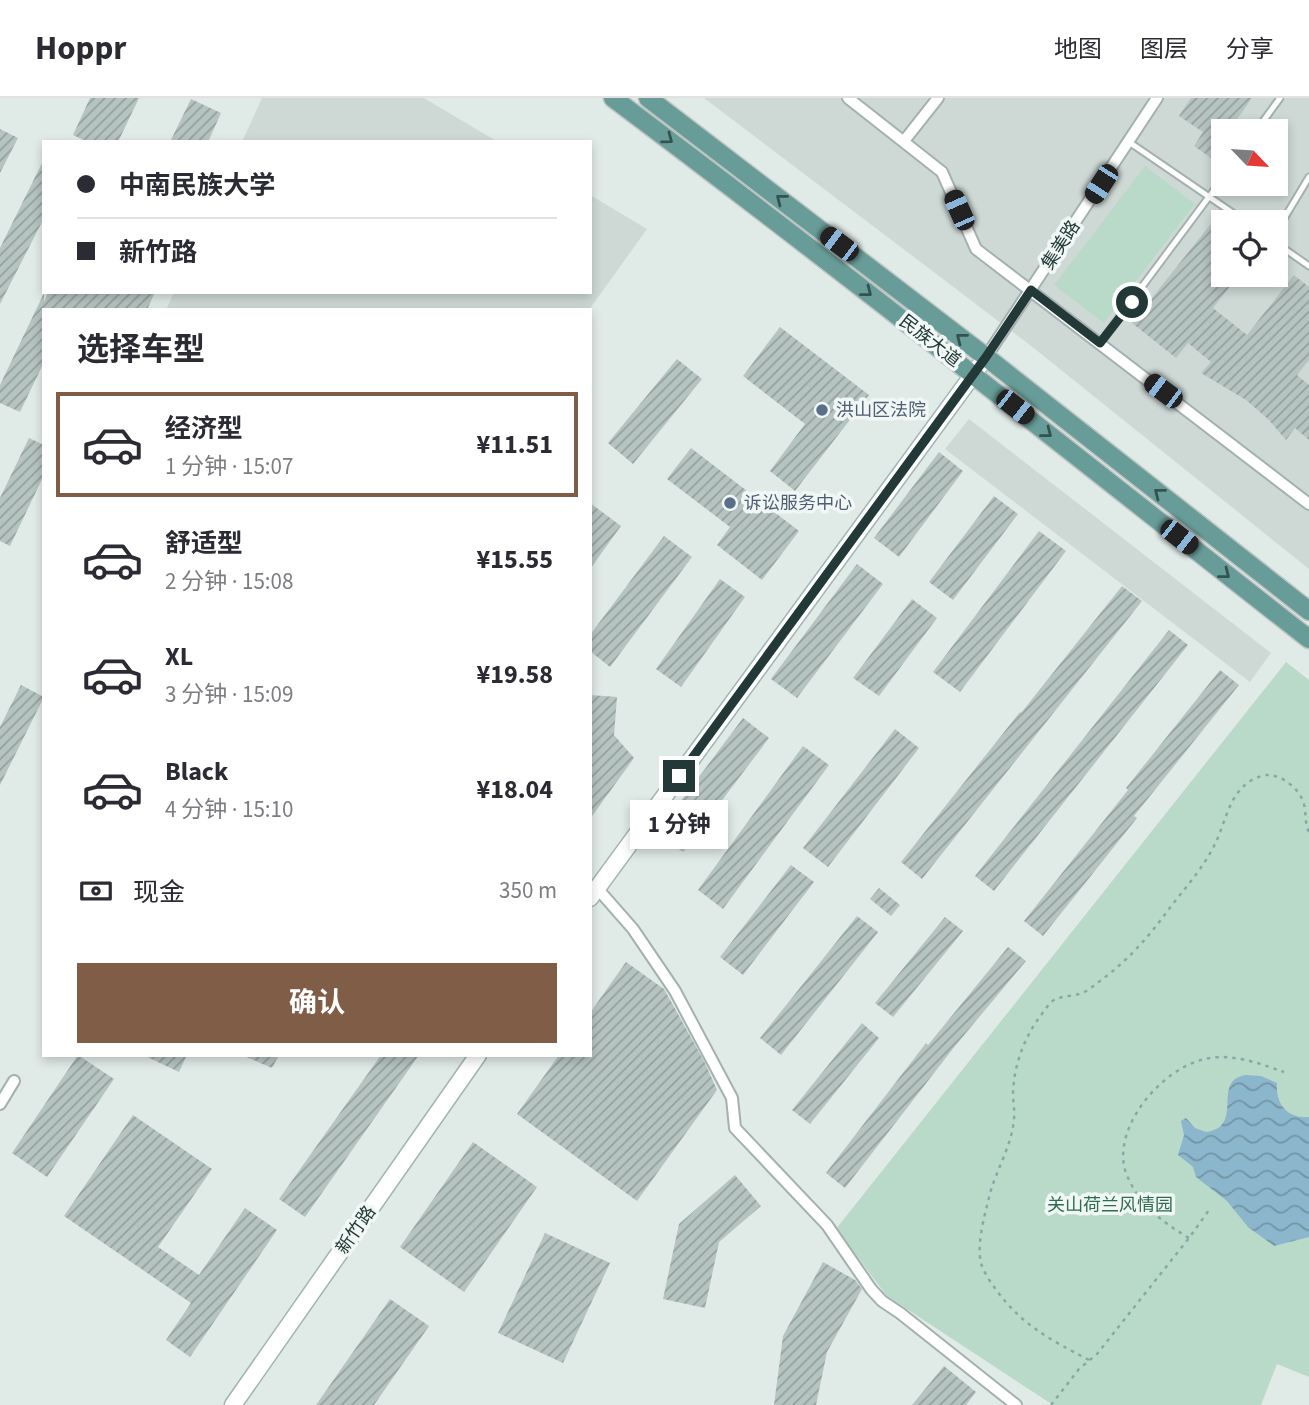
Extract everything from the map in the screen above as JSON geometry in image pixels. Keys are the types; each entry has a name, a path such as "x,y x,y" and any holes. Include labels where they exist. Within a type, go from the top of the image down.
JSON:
{"main road":[{"name":"民族大道","path":"613,98 974,375 1309,639"},
{"name":"民族大道","path":"648,98 986,357 1309,611"},
{"path":"593,893 986,357"},
{"name":"新竹路","path":"233,1405 477,1057"}],"street":[{"path":"848,98 942,172 976,249 1309,504"},
{"path":"904,141 938,98"},
{"name":"集美路","path":"986,357 1157,98"},
{"path":"593,893 633,929 675,991 732,1098 735,1128 827,1225 882,1301 1016,1405"},
{"path":"0,1104 13,1081"}],"lane":[{"path":"1265,119 1280,98"},
{"path":"1129,142 1228,210"},
{"path":"1288,212 1309,177"},
{"path":"1100,343 1210,198"},
{"path":"1288,251 1309,266"}],"path":[{"path":"1089,1360 1022,1321 989,1280 981,1263 980,1243 986,1213 1014,1120 1013,1093 1020,1053 1030,1032 1051,1002 1082,993 1113,971 1143,943 1215,845 1233,800 1242,787 1264,775 1276,776 1289,783 1304,802 1305,825 1309,832"},
{"path":"1189,1238 1157,1217 1145,1205 1126,1173 1123,1157 1133,1120 1161,1082 1191,1063 1210,1058 1231,1058 1251,1061 1284,1072"},
{"path":"1051,1405 1079,1369 1097,1353 1209,1210"}],"shaded area":[{"path":"262,98 424,98 495,140 243,140"},
{"path":"704,98 1309,98 1309,569 1030,345"},
{"path":"592,196 647,229 590,308 167,308 173,294 592,294"},
{"path":"969,419 1271,653 1250,682 945,449"}],"green space":[{"path":"1145,166 1195,204 1104,323 1054,285"},
{"name":"关山荷兰风情园","path":"1286,662 1309,680 1309,1377 1277,1364 1261,1405 1053,1405 887,1296 836,1229"}],"water":[{"path":"1246,1075 1261,1076 1277,1083 1278,1097 1284,1109 1295,1115 1309,1117 1309,1237 1274,1246 1248,1227 1227,1201 1196,1177 1193,1167 1178,1155 1184,1135 1181,1121 1186,1118 1195,1128 1206,1132 1218,1128 1227,1113 1230,1085"}],"building":[{"path":"90,98 139,98 119,140 84,140 73,135"},
{"path":"1191,98 1252,98 1237,119 1211,119 1211,158 1194,146 1203,132 1179,116"},
{"path":"191,99 221,113 209,140 171,140"},
{"path":"0,129 18,138 0,173"},
{"path":"42,163 42,222 0,304 0,248"},
{"path":"1211,224 1211,287 1230,287 1213,308 1247,335 1285,287 1288,287 1294,275 1309,287 1309,360 1297,375 1309,385 1309,440 1295,428 1286,440 1269,420 1246,400 1201,373 1211,362 1188,343 1176,358 1132,323"},
{"path":"44,294 44,302 47,294 154,294 148,308 42,308 42,366 20,412 0,403 0,385"},
{"name":"洪山区法院","path":"780,327 869,395 795,491 770,471 805,424 743,376"},
{"path":"677,359 702,379 633,464 608,443"},
{"path":"29,438 42,444 42,479 10,546 0,541 0,498"},
{"name":"诉讼服务中心","path":"691,448 799,531 762,580 717,545 730,527 667,479"},
{"path":"939,452 963,471 899,557 874,538"},
{"path":"994,496 1018,514 953,600 929,582"},
{"path":"592,504 621,526 592,566"},
{"path":"1039,531 1066,551 960,692 933,672"},
{"path":"664,536 692,557 610,667 592,653 592,632"},
{"path":"857,564 883,584 797,698 771,679"},
{"path":"720,579 745,597 681,687 656,669"},
{"path":"1122,586 1142,601 922,879 901,862"},
{"path":"912,599 937,618 879,696 853,678"},
{"path":"1169,630 1188,645 994,891 975,876"},
{"path":"1220,670 1239,685 1134,816 1137,818 1043,936 1024,921"},
{"path":"21,685 42,696 42,701 0,785 0,727"},
{"path":"592,695 617,697 614,735 634,758 592,816"},
{"path":"743,718 769,738 683,852 657,833"},
{"path":"895,729 919,748 828,867 803,848"},
{"path":"803,746 829,765 723,909 698,890"},
{"path":"791,865 814,882 743,975 720,957"},
{"path":"879,888 900,905 891,916 870,899"},
{"path":"857,916 878,932 781,1055 760,1038"},
{"path":"945,917 963,931 893,1017 875,1003"},
{"path":"1008,947 1026,961 955,1046 845,1188 826,1173 926,1043 928,1045"},
{"path":"626,962 664,989 717,1090 637,1201 517,1114 558,1057 592,1057 592,1010"},
{"path":"862,1023 879,1038 810,1124 792,1110"},
{"path":"77,1057 81,1057 114,1079 47,1177 12,1153"},
{"path":"147,1057 186,1057 179,1072"},
{"path":"247,1057 278,1057 272,1068"},
{"path":"380,1057 418,1057 305,1217 279,1199"},
{"path":"133,1115 212,1169 158,1247 199,1275 245,1208 277,1230 190,1357 166,1340 191,1303 64,1216"},
{"path":"473,1142 537,1187 464,1292 400,1247"},
{"path":"735,1175 761,1206 719,1242 705,1308 663,1299 679,1224"},
{"path":"545,1233 610,1263 563,1363 498,1333"},
{"path":"823,1262 855,1280 862,1289 827,1352 816,1405 774,1405 783,1336"},
{"path":"390,1299 429,1326 374,1405 316,1405"},
{"path":"944,1366 976,1392 966,1405 912,1405"}],"place":[{"name":"洪山区法院","path":"822,410"},
{"name":"诉讼服务中心","path":"730,503"}],"route":[{"path":"679,776 986,357 1031,290 1100,343 1132,302"}]}
